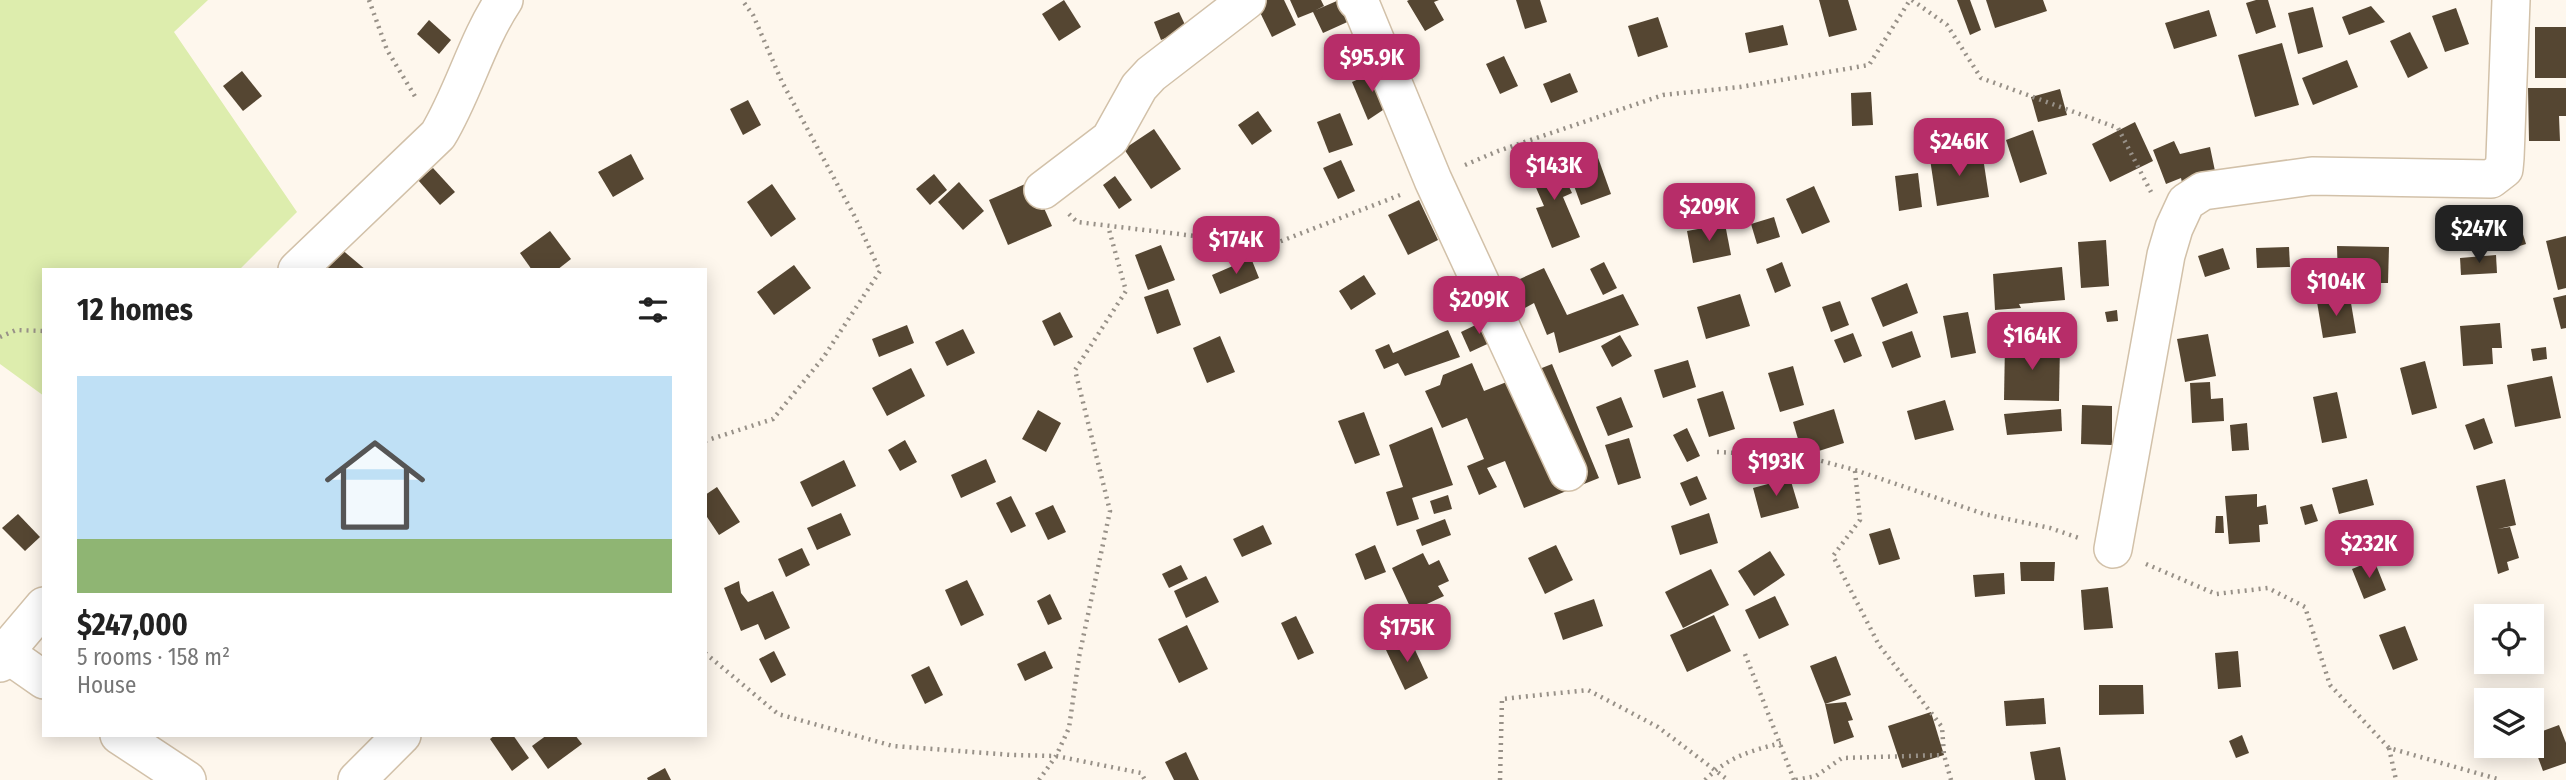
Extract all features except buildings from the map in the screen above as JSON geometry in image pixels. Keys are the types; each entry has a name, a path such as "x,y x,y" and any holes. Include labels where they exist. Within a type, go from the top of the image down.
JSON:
{"street":[{"path":"299,268 438,135 448,119 493,16 504,0"},
{"path":"1043,190 1110,139 1139,87 1151,74 1247,0"},
{"path":"1356,0 1361,5 1433,180 1568,472"},
{"path":"2113,549 2166,255 2186,202 2203,191 2312,176 2491,179 2504,169 2511,0"},
{"path":"42,608 2,655 42,679"},
{"path":"122,737 187,780"},
{"path":"357,780 400,737"}],"path":[{"path":"369,0 387,50 438,135"},
{"path":"707,441 773,419 823,358 880,271 855,216 782,82 753,15 742,0"},
{"path":"1043,190 1077,222 1271,245 1370,208 1498,150 1663,94 1740,87 1869,65 1911,0 1947,25 1981,78 2118,128 2154,199 2186,202"},
{"path":"1039,780 1056,756 1069,728 1079,657 1110,511 1074,370 1126,290 1108,226"},
{"path":"0,337 16,330 42,331"},
{"path":"1855,470 1860,520 1833,556 1879,645 1942,727 1944,755 1951,780"},
{"path":"1745,654 1794,780 1816,776 1842,758 1944,755"},
{"path":"707,655 778,714 893,746 1056,756 1141,773 1145,780"},
{"path":"1500,780 1502,699 1588,690 1658,727 1728,780"},
{"path":"1705,780 1741,754 1781,743"},
{"path":"2389,748 2396,780"}],"green space":[{"path":"0,0 208,0 174,32 297,212 241,268 42,268 42,395 0,364"}]}
